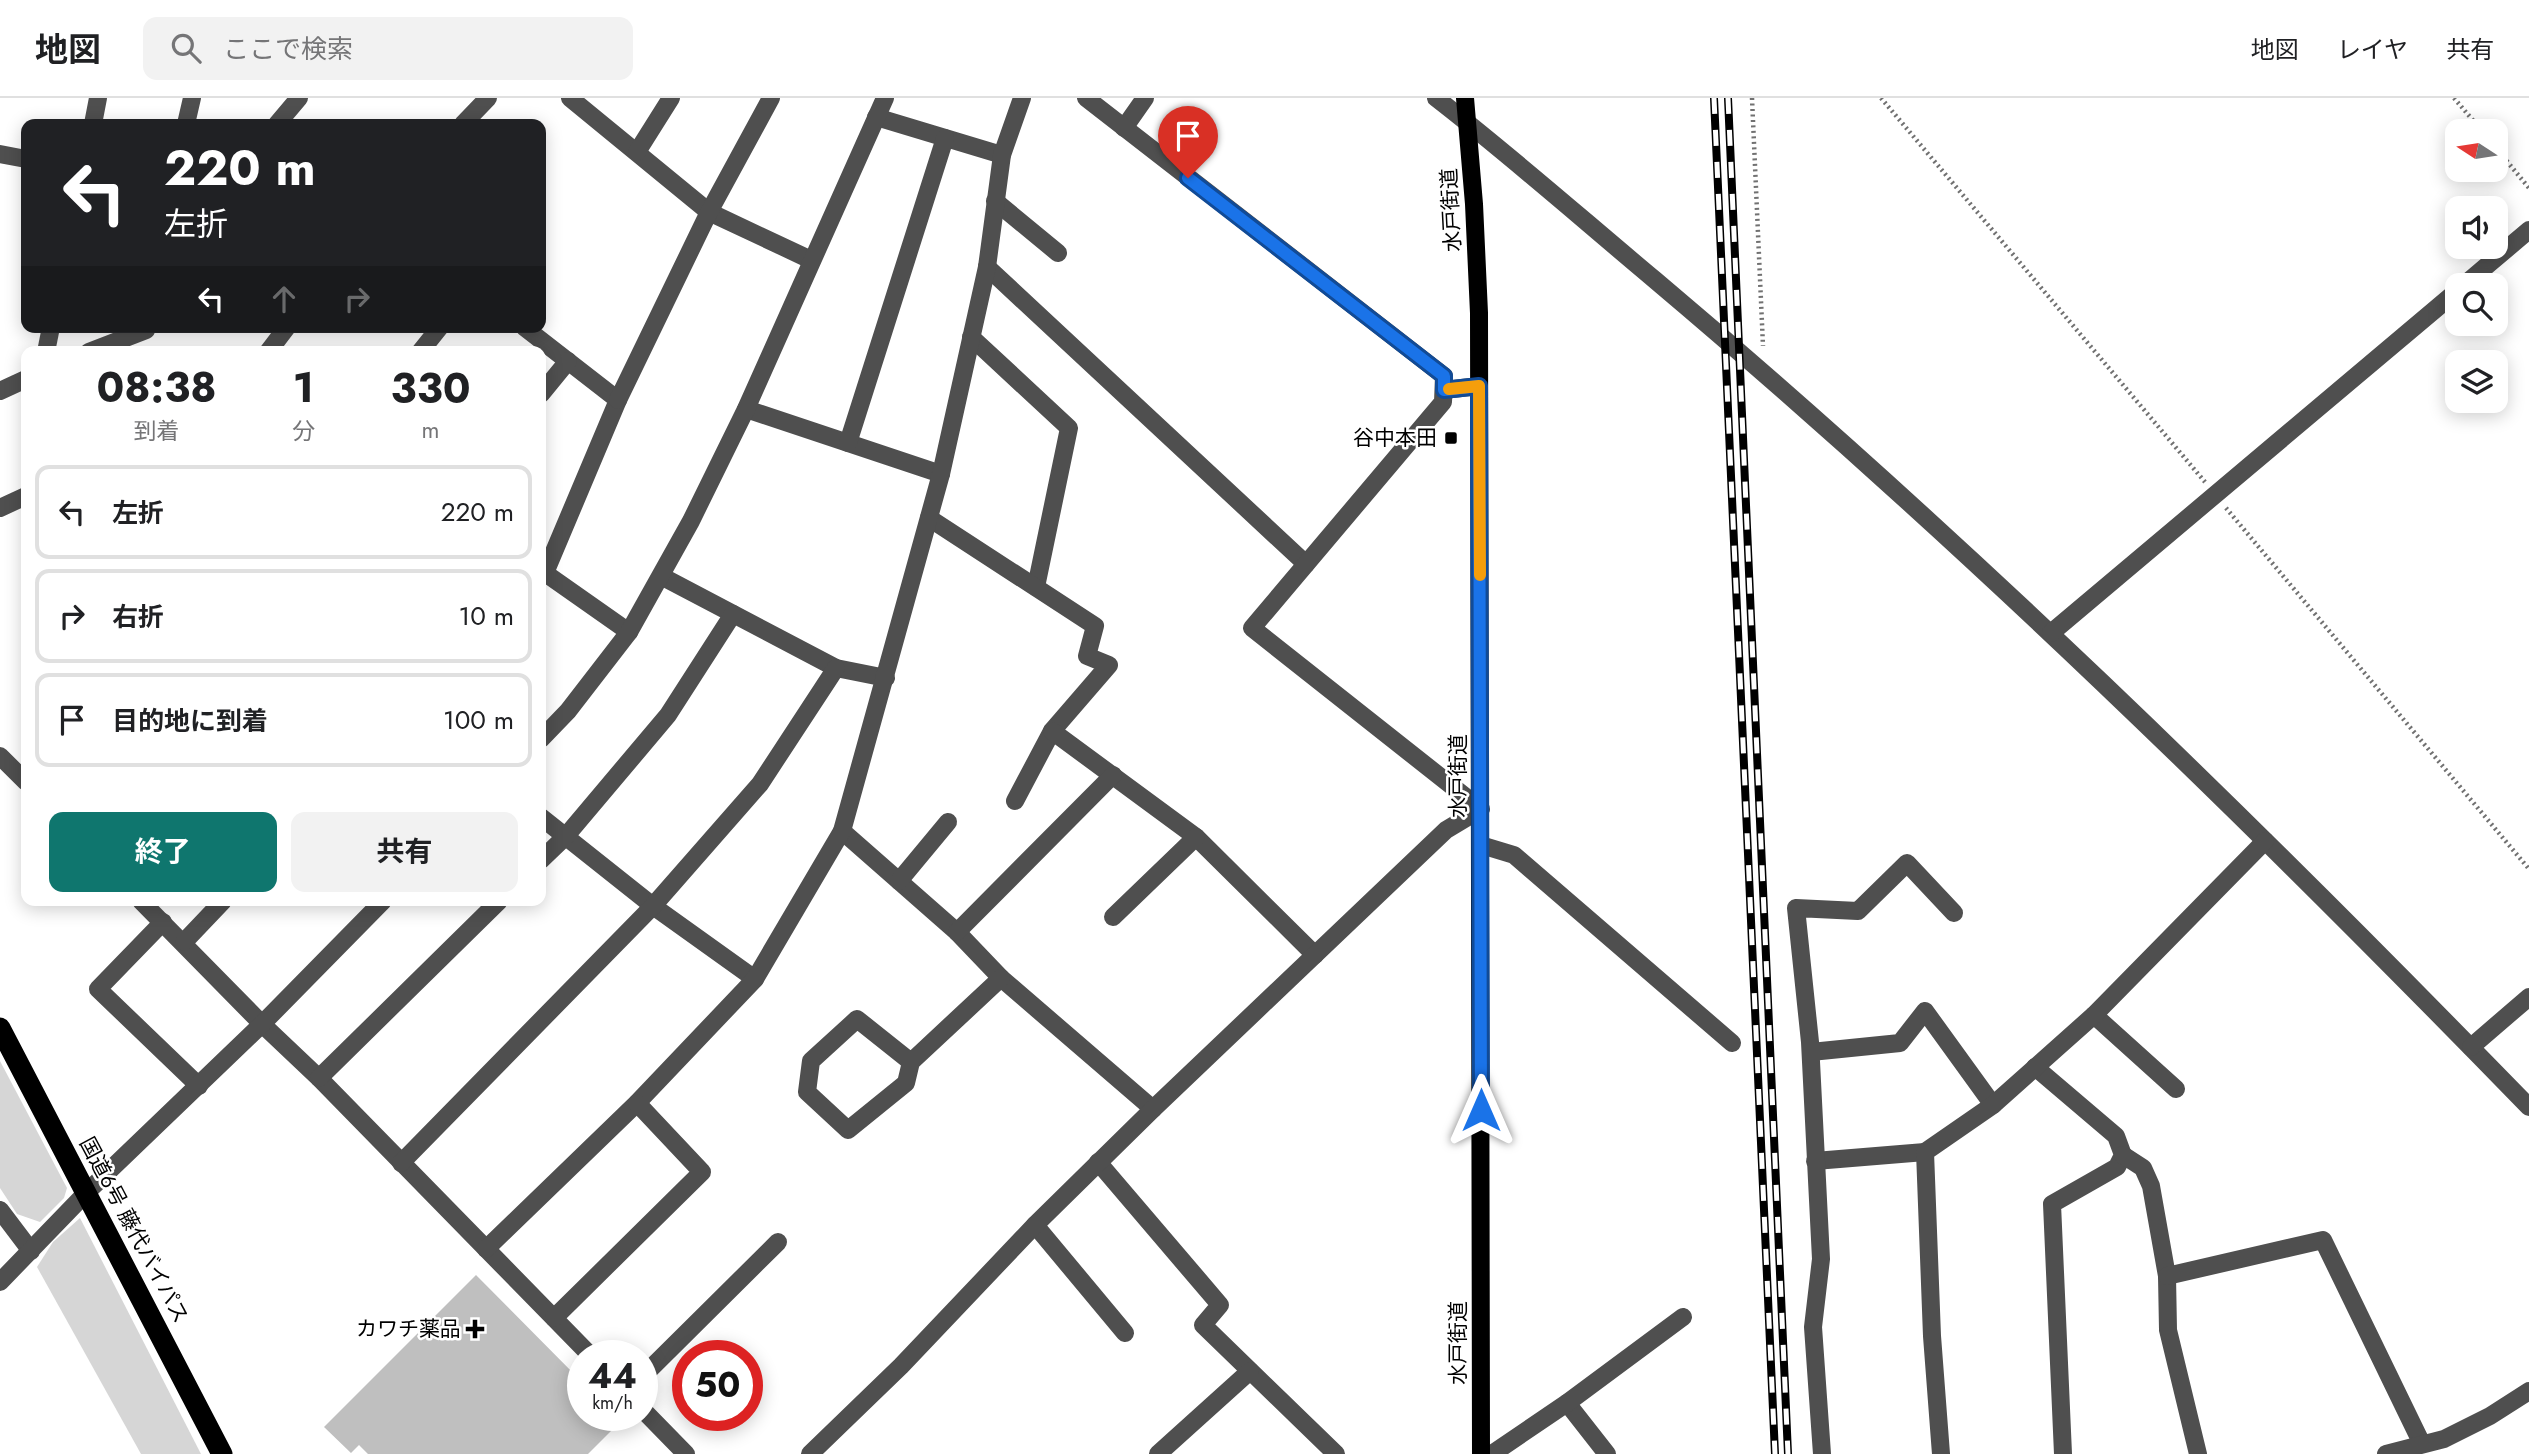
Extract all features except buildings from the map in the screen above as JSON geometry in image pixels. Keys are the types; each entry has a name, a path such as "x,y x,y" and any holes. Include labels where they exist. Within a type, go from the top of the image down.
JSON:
{"highway":[{"name":"国道6号 藤代バイパス","path":"0,1028 222,1454"}],"main road":[{"name":"水戸街道","path":"1465,98 1474,204 1479,386 1481,1454"}],"street":[{"path":"94,119 98,98"},
{"path":"187,119 192,98"},
{"path":"281,119 299,98"},
{"path":"468,119 488,98"},
{"path":"570,98 709,212 811,260"},
{"path":"637,152 671,98"},
{"path":"546,564 618,400 709,212 771,98"},
{"path":"546,734 629,632 691,521 746,409 885,98"},
{"path":"486,1250 637,1103 755,979 842,831 941,474 986,267 1002,155 1022,98"},
{"path":"810,1454 901,1366 1035,1224 1153,1109 1446,830 1481,809 1252,628 1443,402 1444,376 1086,98"},
{"path":"1124,128 1144,98"},
{"path":"1436,98 1764,372 2051,633 2265,841 2529,1107"},
{"path":"876,117 1002,155"},
{"path":"848,443 945,138"},
{"path":"0,154 21,158"},
{"path":"995,201 1058,253"},
{"path":"2477,273 2529,230"},
{"path":"986,267 1306,564"},
{"path":"2051,633 2445,301"},
{"path":"105,346 138,333"},
{"path":"532,333 618,400"},
{"path":"971,337 1069,428 1036,587"},
{"path":"546,388 568,362"},
{"path":"0,391 21,381"},
{"path":"1444,390 1479,386"},
{"path":"746,409 941,474"},
{"path":"0,508 21,498"},
{"path":"929,518 1095,626 1087,656 1109,665 1052,731 1015,801"},
{"path":"546,573 629,632"},
{"path":"661,576 836,667 886,678"},
{"path":"546,855 566,836 668,715 733,614"},
{"path":"401,1163 653,906 760,784 836,667"},
{"path":"1052,731 1196,836 1315,955"},
{"path":"0,756 21,774"},
{"path":"957,932 1113,775"},
{"path":"546,821 653,906 755,979"},
{"path":"899,881 948,822"},
{"path":"842,831 957,932 1000,978 1153,1109"},
{"path":"1113,918 1196,836"},
{"path":"1815,1161 1925,1152 1993,1105 2094,1015 2265,841"},
{"path":"1481,845 1514,856 1732,1043"},
{"path":"1822,1454 1813,1327 1821,1259 1811,1052 1796,908 1858,911 1908,863 1954,913"},
{"path":"146,906 575,1340"},
{"path":"184,942 218,906"},
{"path":"0,1282 87,1192 199,1086 378,906"},
{"path":"319,1078 494,906"},
{"path":"163,922 98,989 199,1086"},
{"path":"911,1062 857,1019 811,1061 807,1092 848,1130 906,1083 911,1062 1000,978"},
{"path":"2471,1048 2529,997"},
{"path":"1811,1052 1900,1042 1925,1011 1993,1105"},
{"path":"2094,1015 2176,1089"},
{"path":"2035,1067 2116,1136 2123,1155 2143,1168 2151,1186 2167,1276 2168,1330 2198,1454"},
{"path":"554,1318 702,1172 637,1103"},
{"path":"1925,1152 1932,1336 1941,1454"},
{"path":"2063,1454 2052,1204 2118,1167 2123,1155"},
{"path":"1098,1162 1220,1305 1203,1325 1336,1454"},
{"path":"0,1210 31,1251"},
{"path":"1035,1224 1125,1334"},
{"path":"2167,1276 2323,1240 2422,1444"},
{"path":"658,1361 778,1242"},
{"path":"1492,1454 1567,1403 1683,1317"},
{"path":"1158,1454 1250,1371"},
{"path":"2386,1454 2422,1444 2446,1446 2529,1391"},
{"path":"1567,1403 1607,1454"},
{"path":"658,1425 686,1454"}],"path":[{"path":"1752,98 1764,372"},
{"path":"2454,98 2472,119"},
{"path":"2508,163 2529,188"}],"shaded area":[{"path":"0,1061 67,1188 64,1198 40,1222 17,1214 0,1188"},
{"path":"80,1218 201,1454 141,1454 37,1267 53,1242"}],"railway":[{"path":"1714,98 1775,1454"},
{"path":"1728,98 1788,1454"}],"slow traffic":[{"path":"1449,389 1479,386 1480,575"}],"place":[{"name":"谷中本田","path":"1451,438"},
{"name":"カワチ薬品","path":"475,1329"}],"route":[{"path":"1188,178 1444,376 1444,390 1479,386 1481,1110"}]}
